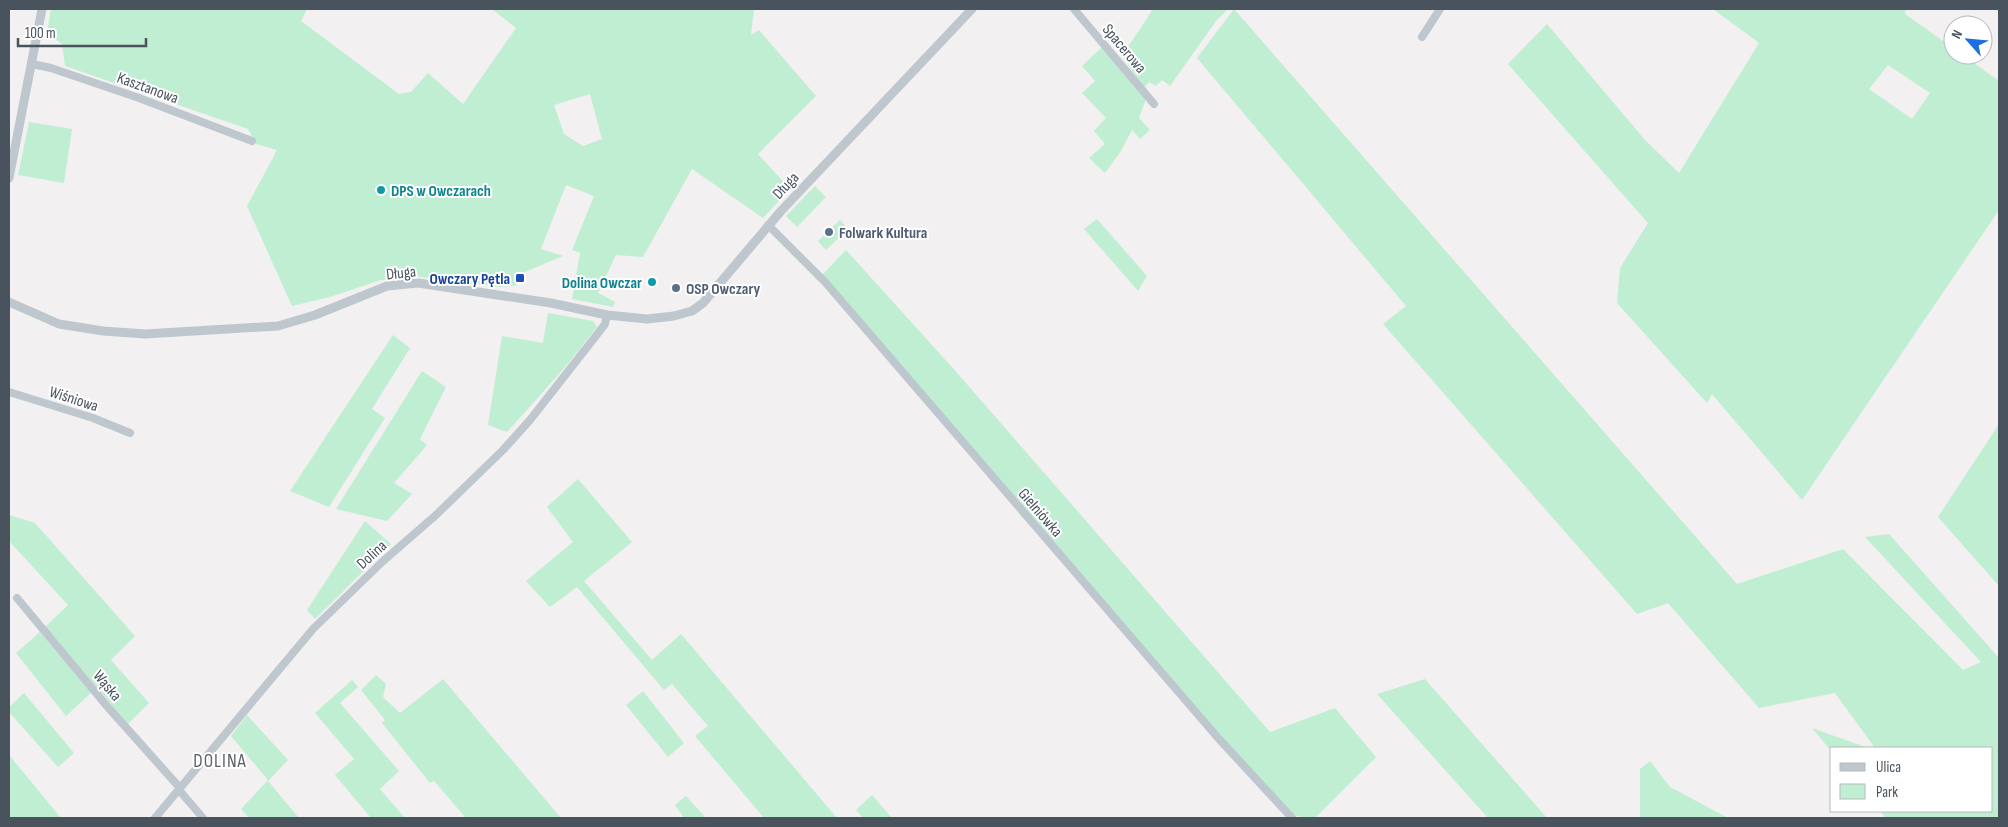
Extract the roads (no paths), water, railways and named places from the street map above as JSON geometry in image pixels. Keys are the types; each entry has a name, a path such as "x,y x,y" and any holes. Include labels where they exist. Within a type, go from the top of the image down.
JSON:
{"street":[{"path":"9,178 42,9"},
{"name":"Długa","path":"9,302 60,324 103,331 144,334 278,326 315,315 387,286 418,284 551,303 607,315 647,319 674,316 692,310 703,303 768,225 972,9"},
{"name":"Spacerowa","path":"1074,9 1154,104"},
{"path":"1422,37 1440,9"},
{"name":"Kasztanowa","path":"32,64 51,68 139,98 252,141"},
{"name":"Gielniówka","path":"768,225 825,282 1219,740 1292,818"},
{"name":"Dolina","path":"155,818 325,616 382,562 436,515 530,420 605,324 607,315"},
{"name":"Wiśniowa","path":"9,392 93,418 130,433"},
{"name":"Wąska","path":"17,598 203,818"}],"place":[{"name":"DPS w Owczarach","path":"381,190"},
{"name":"Folwark Kultura","path":"829,232"},
{"name":"Owczary Pętla","path":"520,278"},
{"name":"Dolina Owczar","path":"652,282"},
{"name":"OSP Owczary","path":"676,288"}],"district":[{"name":"DOLINA","path":"220,760"}]}
